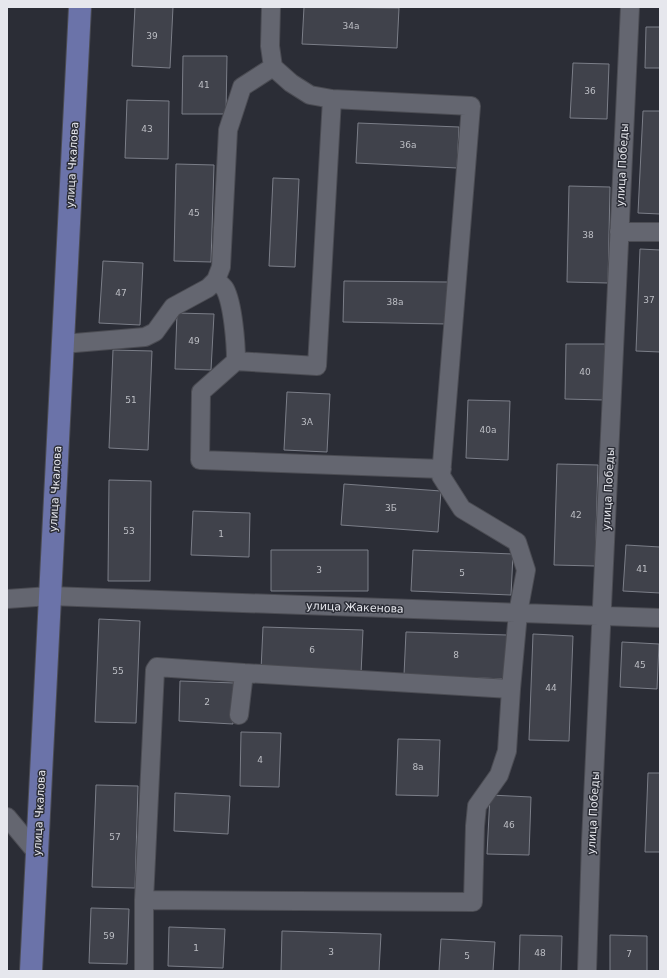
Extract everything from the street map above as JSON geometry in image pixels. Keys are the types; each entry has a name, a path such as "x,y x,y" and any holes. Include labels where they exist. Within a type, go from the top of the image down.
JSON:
{"main road":[{"name":"улица Чкалова","path":"31,971 80,7"}],"street":[{"path":"144,900 472,902 474,826 477,806 499,775 507,751 518,613 526,570 517,542 462,509 442,476 471,106 332,99 310,95 291,83 273,67 270,46 271,7"},
{"name":"улица Победы","path":"587,971 630,7"},
{"path":"63,344 145,337 155,332 173,307 208,288 216,280 221,267 228,130 242,87 273,67"},
{"path":"332,99 317,366 236,362 201,392 200,460 442,469"},
{"path":"619,232 660,232"},
{"path":"216,280 225,289 229,302 236,341 236,362"},
{"name":"улица Жакенова","path":"7,599 50,596 660,618"},
{"path":"144,971 144,900 155,670 157,668 511,690"},
{"path":"239,715 244,673"},
{"path":"7,817 37,853"}],"building":[{"path":"135,7 173,7 170,68 132,66"},
{"path":"304,7 399,8 397,48 302,44"},
{"path":"646,27 660,27 660,68 645,68"},
{"path":"183,56 227,56 226,114 182,114"},
{"path":"573,63 609,64 607,119 570,118"},
{"path":"127,100 169,101 168,159 125,158"},
{"path":"643,111 660,111 660,214 638,213"},
{"path":"358,123 459,127 457,168 356,163"},
{"path":"176,164 214,165 211,262 174,261"},
{"path":"273,178 299,179 295,267 269,266"},
{"path":"569,186 610,187 608,283 567,282"},
{"path":"640,249 660,250 660,352 636,351"},
{"path":"103,261 143,263 140,325 99,323"},
{"path":"344,281 448,282 447,324 343,322"},
{"path":"177,313 214,314 211,370 175,369"},
{"path":"566,344 605,344 604,400 565,399"},
{"path":"113,350 152,351 148,450 109,448"},
{"path":"287,392 330,394 327,452 284,450"},
{"path":"468,400 510,401 508,460 466,458"},
{"path":"557,464 598,465 595,566 554,565"},
{"path":"109,480 151,481 150,581 108,581"},
{"path":"344,484 441,491 438,532 341,525"},
{"path":"193,511 250,513 249,557 191,555"},
{"path":"626,545 660,547 660,593 623,591"},
{"path":"271,550 368,550 368,591 271,591"},
{"path":"413,550 513,554 511,595 411,591"},
{"path":"99,619 140,621 136,723 95,722"},
{"path":"263,627 363,630 361,674 261,670"},
{"path":"406,632 507,635 506,679 404,675"},
{"path":"533,634 573,636 569,741 529,740"},
{"path":"622,642 659,644 657,689 620,687"},
{"path":"180,681 235,683 233,724 179,721"},
{"path":"241,732 281,733 279,787 240,786"},
{"path":"398,739 440,740 438,796 396,795"},
{"path":"648,773 660,773 660,852 645,852"},
{"path":"96,785 138,786 135,888 92,887"},
{"path":"175,793 230,796 228,834 174,831"},
{"path":"490,795 531,797 529,855 487,854"},
{"path":"91,908 129,909 127,964 89,963"},
{"path":"169,927 225,929 223,968 168,966"},
{"path":"282,931 381,934 379,971 281,971"},
{"path":"520,935 562,936 561,971 519,971"},
{"path":"610,935 647,936 647,971 610,971"},
{"path":"441,939 495,942 493,971 439,971"}]}
